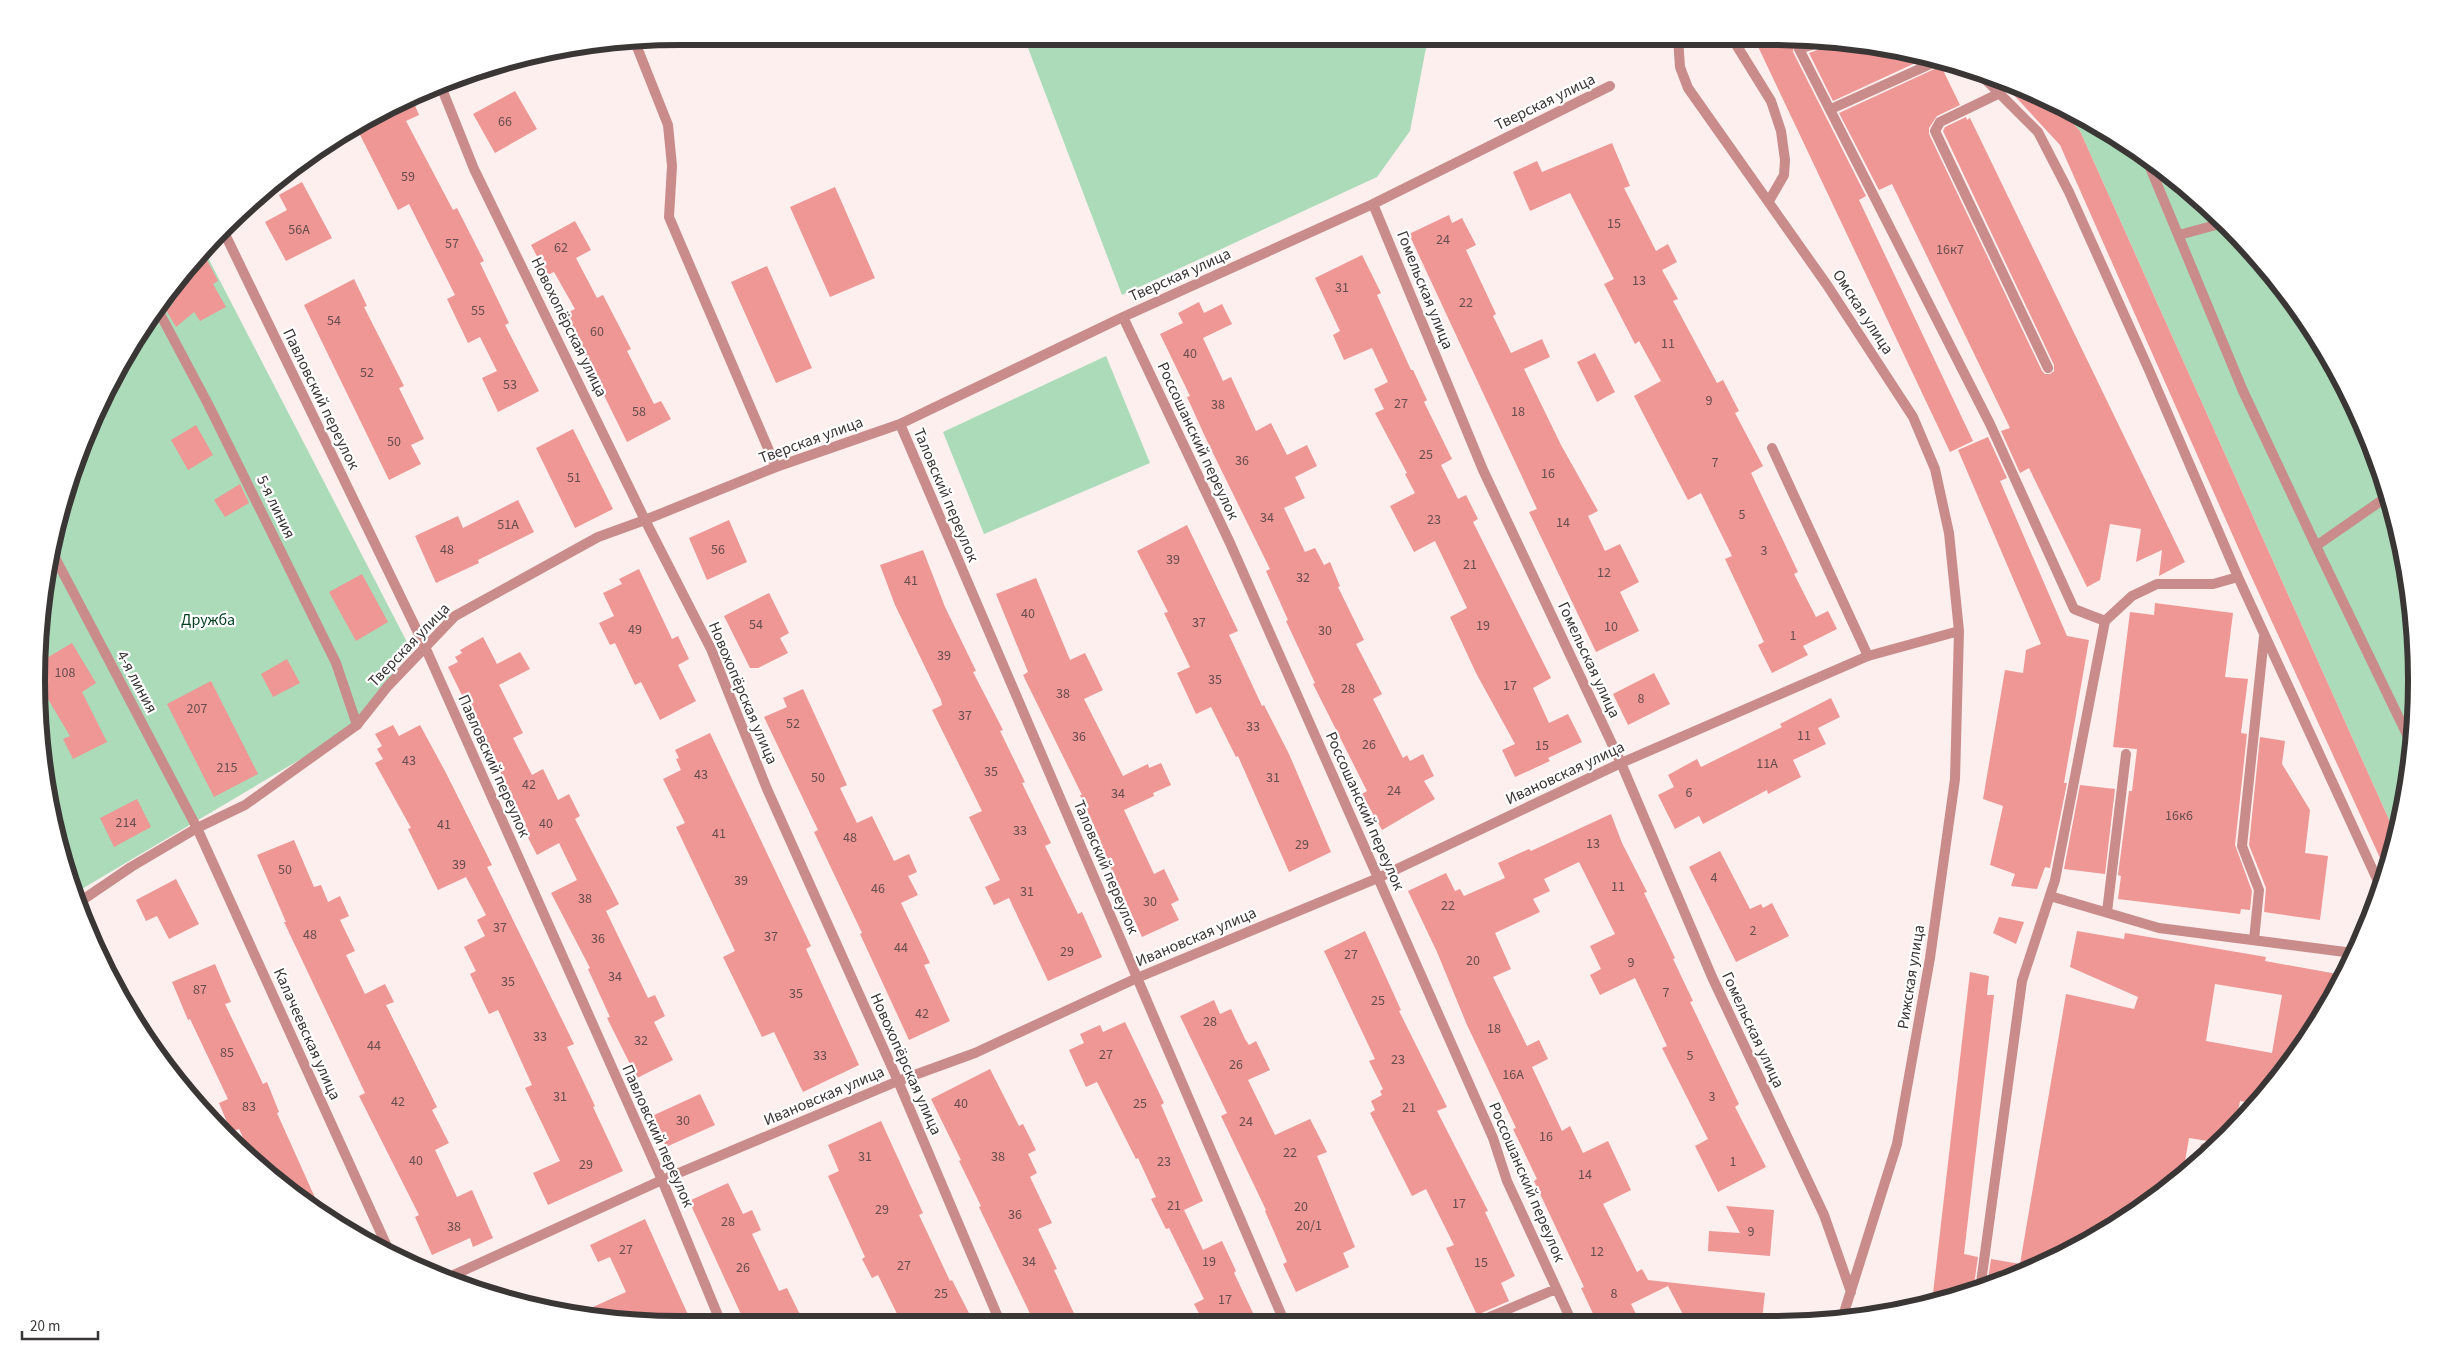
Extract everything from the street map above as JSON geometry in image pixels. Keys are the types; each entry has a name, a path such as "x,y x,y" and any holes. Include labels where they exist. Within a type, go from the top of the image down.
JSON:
{"street":[{"name":"Омская улица","path":"1678,45 1680,67 1688,88 1769,201 1914,417 1934,469 1949,533 1959,631"},
{"path":"1736,45 1771,101 1781,131 1785,160 1784,175 1769,201"},
{"path":"637,46 668,125 672,166 669,217 776,467"},
{"path":"1808,46 1799,49 1832,110 1990,424 2074,609 2105,621"},
{"path":"1832,110 1929,65"},
{"path":"1990,84 2038,132 2068,192 2149,370 2264,636 2376,878"},
{"name":"Тверская улица","path":"84,899 131,867 197,828 245,805 357,725 388,686 455,616 598,536 645,520 776,467 900,424 1123,318 1373,204 1610,86"},
{"name":"Новохопёрская улица","path":"443,91 474,169 645,520 711,649 767,789 898,1081 997,1316"},
{"path":"2000,93 1940,122 1935,132 2048,368"},
{"path":"2151,171 2243,391 2406,733"},
{"name":"Гомельская улица","path":"1373,204 1483,470 1621,762 1712,977 1824,1215 1851,1292"},
{"path":"2179,235 2216,225"},
{"name":"Павловский переулок","path":"226,236 426,648 662,1180 718,1316"},
{"name":"5-я линия","path":"161,315 208,404 336,663 357,725"},
{"name":"Россошанский переулок","path":"1123,318 1230,543 1493,1138 1507,1181 1569,1316"},
{"name":"Таловский переулок","path":"900,424 1282,1316"},
{"path":"1772,448 1868,656"},
{"path":"2316,546 2381,501"},
{"name":"4-я линия","path":"56,560 197,828"},
{"path":"1981,1280 2022,981 2055,880 2105,621 2132,596 2157,584 2213,584 2238,577"},
{"name":"Ивановская улица","path":"455,1274 662,1180 898,1081 975,1052 1138,978 1378,878 1621,762 1868,656 1959,631"},
{"name":"Рижская улица","path":"1844,1312 1897,1144 1930,958 1955,779 1959,631"},
{"path":"2254,940 2259,890 2242,846 2264,636"},
{"path":"2107,912 2126,754"},
{"name":"Калачеевская улица","path":"197,828 385,1243"},
{"path":"2050,896 2159,928 2347,952"},
{"path":"1490,1316 1556,1289"}],"green space":[{"path":"1027,45 1424,45 1426,48 1410,131 1377,177 1122,295"},
{"path":"2069,119 2126,152 2159,176 2222,231 2250,261 2301,327 2323,363 2360,437 2386,516 2396,557 2407,639 2407,722 2403,763 2391,824 2080,131"},
{"name":"Дружба","path":"207,256 409,646 365,721 81,890 57,804 46,722 46,639 57,557 79,476 93,437 111,399 152,327"},
{"path":"1106,356 1150,463 984,534 943,432"}],"building":[{"path":"1757,45 1794,46 1793,52 1866,196 1859,200 1973,441 1950,452"},
{"path":"1826,47 1855,50 1917,62 1833,101 1809,53"},
{"path":"1938,67 1942,69 1960,105 1937,116 1929,128 1929,134 2042,371 2045,374 2050,374 2054,371 2054,365 1943,131 1945,127 1966,117 1967,120 1970,118 2185,562 2159,576 2162,550 2136,562 2141,529 2110,524 2100,580 2087,587 2029,468 2020,473 2001,431 2010,428 1892,184 1879,190 1839,113"},
{"path":"515,91 537,129 495,153 473,114"},
{"path":"2010,91 2069,119 2080,131 2391,824 2381,861 2241,554 2060,145"},
{"path":"414,104 419,115 406,121 453,210 457,208 484,261 480,263 509,323 505,325 539,391 498,412 482,378 497,371 480,337 468,343 447,299 455,295 409,204 398,210 359,133"},
{"path":"1612,143 1630,186 1624,188 1656,251 1668,244 1677,262 1662,270 1678,299 1673,301 1717,383 1723,380 1739,411 1735,413 1763,466 1751,473 1798,572 1794,574 1816,617 1828,611 1837,629 1803,646 1808,655 1772,673 1758,645 1764,642 1725,559 1732,556 1701,493 1688,500 1634,396 1661,381 1639,341 1635,344 1604,284 1614,279 1570,193 1530,211 1513,172 1537,161 1542,172"},
{"path":"302,182 332,238 286,261 265,222 287,210 279,195"},
{"path":"835,187 875,278 830,297 790,207"},
{"path":"1449,215 1452,223 1462,218 1476,245 1466,250 1496,314 1493,316 1511,353 1542,339 1550,357 1524,369 1561,445 1598,511 1588,516 1605,551 1620,544 1639,582 1620,592 1639,631 1596,652 1529,512 1537,509 1409,234"},
{"path":"575,221 591,250 576,258 597,298 603,295 631,349 627,351 654,404 661,401 671,419 627,442 564,314 575,309 554,272 547,275 531,245"},
{"path":"1362,255 1381,293 1377,295 1411,370 1413,370 1427,400 1424,402 1452,459 1441,465 1458,499 1466,495 1478,519 1473,522 1551,678 1533,688 1549,723 1568,714 1582,742 1548,758 1550,761 1515,777 1502,750 1515,744 1476,673 1450,617 1467,608 1435,541 1414,552 1390,506 1415,493 1405,474 1407,473 1375,413 1384,409 1374,389 1388,382 1372,348 1344,360 1333,335 1340,331 1315,278"},
{"path":"206,258 218,281 213,284 226,307 200,321 194,312 176,327 166,310 173,304 171,301"},
{"path":"767,266 812,368 776,383 731,282"},
{"path":"354,279 367,306 364,307 404,386 399,388 424,439 411,445 421,464 389,480 304,305"},
{"path":"1199,302 1204,313 1222,304 1232,324 1203,338 1223,381 1231,377 1256,431 1271,423 1287,455 1307,445 1317,466 1295,477 1305,498 1284,508 1305,552 1315,548 1324,565 1330,562 1340,586 1338,587 1364,640 1356,644 1382,694 1373,699 1403,758 1407,755 1410,761 1423,754 1434,776 1424,781 1435,799 1382,830 1362,794 1367,791 1313,684 1315,683 1286,621 1288,620 1266,571 1270,569 1208,443 1187,397 1190,396 1160,334 1183,323 1178,313"},
{"path":"1595,353 1615,392 1597,402 1577,362"},
{"path":"196,425 213,455 188,470 171,440"},
{"path":"573,429 613,509 575,528 536,448"},
{"path":"1988,437 2007,478 2000,481 2067,636 2089,640 2064,783 2067,783 2050,868 2045,867 2037,889 2011,886 2015,874 1990,865 2003,806 1983,799 2005,670 2023,673 2026,650 2041,644 1958,450"},
{"path":"240,484 249,503 225,517 214,500"},
{"path":"518,500 534,532 478,560 479,563 436,583 415,536 458,516 463,528"},
{"path":"729,520 747,562 707,580 689,538"},
{"path":"1187,525 1238,631 1229,635 1262,706 1264,705 1289,754 1331,852 1289,872 1238,756 1236,757 1211,707 1196,714 1177,673 1190,667 1164,613 1168,612 1137,551"},
{"path":"923,550 945,607 976,671 973,672 1003,730 1000,731 1025,782 1022,783 1051,843 1045,846 1078,914 1082,912 1102,957 1048,981 1009,898 994,905 985,887 1000,880 969,817 982,811 932,710 942,705 941,700 895,605 880,565"},
{"path":"639,569 672,639 678,636 689,659 678,665 696,701 660,720 641,682 635,685 615,643 610,645 599,623 614,616 603,593 622,584 619,579"},
{"path":"362,574 388,622 356,641 329,592"},
{"path":"1036,578 1070,660 1085,653 1103,690 1084,699 1123,776 1148,764 1149,768 1161,763 1171,785 1153,793 1154,796 1124,810 1154,874 1164,869 1179,900 1171,904 1179,920 1142,937 1098,840 1100,839 1080,795 1082,795 1023,675 1028,672 996,594"},
{"path":"769,593 789,633 780,638 788,653 758,668 750,668 724,616"},
{"path":"2155,603 2233,613 2225,677 2248,679 2241,733 2247,734 2235,845 2252,891 2250,910 2241,909 2240,914 2118,899 2121,876 2118,875 2129,791 2132,791 2137,749 2113,747 2130,612 2154,615"},
{"path":"483,637 497,664 520,652 530,669 499,685 523,733 513,738 532,775 543,769 558,800 569,794 580,816 575,819 619,904 606,911 648,998 655,995 665,1016 654,1022 673,1060 637,1078 607,1018 610,1017 588,969 590,968 551,893 577,880 559,843 537,855 522,826 526,824 448,667 458,662 455,657 462,653 460,650"},
{"path":"72,643 96,683 82,692 107,742 73,759 63,739 70,736 45,695 46,659"},
{"path":"287,659 300,683 273,697 261,674"},
{"path":"1654,673 1670,704 1628,725 1613,694"},
{"path":"211,681 258,774 214,797 167,704"},
{"path":"803,689 847,785 840,788 857,823 872,816 894,861 909,854 917,872 908,876 918,895 901,903 930,963 924,965 950,1021 909,1040 860,934 862,933 814,832 818,830 764,717 787,707 783,698"},
{"path":"1831,698 1840,717 1818,728 1826,744 1793,760 1801,777 1768,794 1767,790 1703,824 1699,816 1675,829 1658,795 1674,787 1668,775 1697,759 1701,767 1782,727 1780,724"},
{"path":"393,725 399,736 420,725 446,773 492,865 487,867 574,1044 567,1047 623,1171 548,1205 533,1173 560,1161 525,1088 532,1085 498,1010 489,1014 470,974 476,971 464,947 485,936 477,920 486,915 466,877 438,890 408,829 411,828 375,763 383,759 377,749 382,746 375,734"},
{"path":"710,733 811,946 806,949 859,1065 803,1092 774,1032 762,1037 723,957 735,951 676,827 685,823 663,779 681,770 676,759 679,758 675,750"},
{"path":"2260,737 2285,741 2282,764 2310,810 2305,853 2328,856 2320,920 2264,912 2266,888 2249,845"},
{"path":"2080,785 2115,789 2105,874 2064,869"},
{"path":"137,799 151,827 114,847 100,818"},
{"path":"1611,814 1622,843 1647,892 1644,893 1675,958 1673,959 1693,1001 1690,1002 1739,1104 1735,1107 1766,1167 1718,1192 1695,1146 1708,1139 1662,1048 1667,1046 1635,978 1600,995 1590,975 1601,969 1590,946 1615,934 1579,862 1544,879 1550,891 1533,899 1540,912 1495,933 1511,969 1493,977 1527,1046 1539,1040 1548,1059 1532,1067 1562,1131 1570,1126 1583,1153 1608,1141 1631,1190 1603,1204 1637,1272 1642,1269 1648,1280 1765,1293 1762,1316 1684,1316 1668,1286 1631,1304 1637,1316 1594,1316 1581,1288 1584,1287 1534,1181 1537,1179 1513,1129 1516,1128 1467,1025 1437,952 1408,891 1446,873 1455,891 1460,889 1464,896 1505,878 1498,863 1529,849 1531,851"},
{"path":"294,840 314,887 321,885 328,902 340,896 349,916 340,920 355,951 346,955 365,994 385,984 394,1002 386,1005 437,1107 432,1110 449,1143 435,1150 457,1197 472,1190 493,1238 473,1247 470,1238 432,1255 415,1217 419,1215 359,1096 365,1093 284,922 286,922 257,855"},
{"path":"1720,851 1750,909 1761,904 1763,908 1772,903 1789,936 1736,962 1689,867"},
{"path":"176,879 199,924 169,939 157,916 146,921 136,900"},
{"path":"1999,917 2024,922 2016,944 1993,933"},
{"path":"1365,931 1401,1010 1399,1011 1447,1107 1437,1111 1488,1211 1485,1212 1515,1276 1501,1283 1509,1301 1477,1315 1446,1248 1454,1245 1426,1189 1412,1196 1370,1113 1375,1110 1371,1101 1382,1095 1380,1091 1383,1089 1369,1061 1375,1059 1324,951"},
{"path":"2077,931 2124,939 2125,933 2266,957 2265,961 2336,974 2301,1034 2250,1100 2248,1102 2240,1101 2238,1113 2210,1141 2189,1138 2185,1164 2126,1209 2090,1231 2016,1268 1988,1278 1991,1259 2020,1264 2066,994 2134,1009 2138,997 2070,967","holes":["2215,984 2282,995 2272,1053 2206,1041"]},
{"path":"215,964 231,1002 225,1004 263,1084 267,1082 279,1112 277,1113 317,1202 261,1158 246,1144 239,1129 233,1131 230,1128 219,1103 228,1099 190,1019 188,1020 172,982"},
{"path":"1970,972 1989,976 1987,995 1994,995 1964,1254 1978,1257 1974,1283 1933,1295"},
{"path":"1214,1000 1220,1014 1231,1009 1245,1039 1249,1045 1256,1041 1270,1070 1248,1080 1275,1135 1310,1119 1327,1152 1317,1156 1355,1247 1343,1253 1349,1267 1296,1292 1283,1264 1287,1262 1266,1210 1221,1116 1227,1113 1180,1016"},
{"path":"1125,1022 1164,1103 1161,1105 1203,1201 1184,1210 1203,1250 1222,1241 1236,1271 1234,1273 1253,1313 1247,1316 1200,1316 1194,1304 1204,1299 1169,1228 1166,1229 1151,1199 1156,1197 1138,1158 1136,1159 1097,1082 1086,1087 1069,1050 1084,1043 1080,1034 1100,1025 1103,1032"},
{"path":"990,1069 1019,1126 1023,1124 1036,1150 1028,1154 1037,1173 1030,1177 1052,1223 1038,1229 1057,1269 1054,1270 1075,1316 1031,1316 979,1207 981,1206 959,1161 961,1160 931,1099"},
{"path":"700,1094 715,1125 666,1147 652,1116"},
{"path":"881,1121 923,1213 919,1215 950,1281 952,1280 970,1315 898,1316 878,1275 872,1278 862,1259 865,1257 828,1176 839,1171 828,1145"},
{"path":"728,1183 743,1214 752,1210 761,1230 752,1234 779,1291 787,1288 801,1316 742,1316 689,1201"},
{"path":"1726,1206 1774,1210 1770,1256 1708,1251 1709,1231 1740,1233"},
{"path":"645,1219 689,1316 639,1315 588,1309 626,1292 610,1257 598,1262 590,1245"}]}
